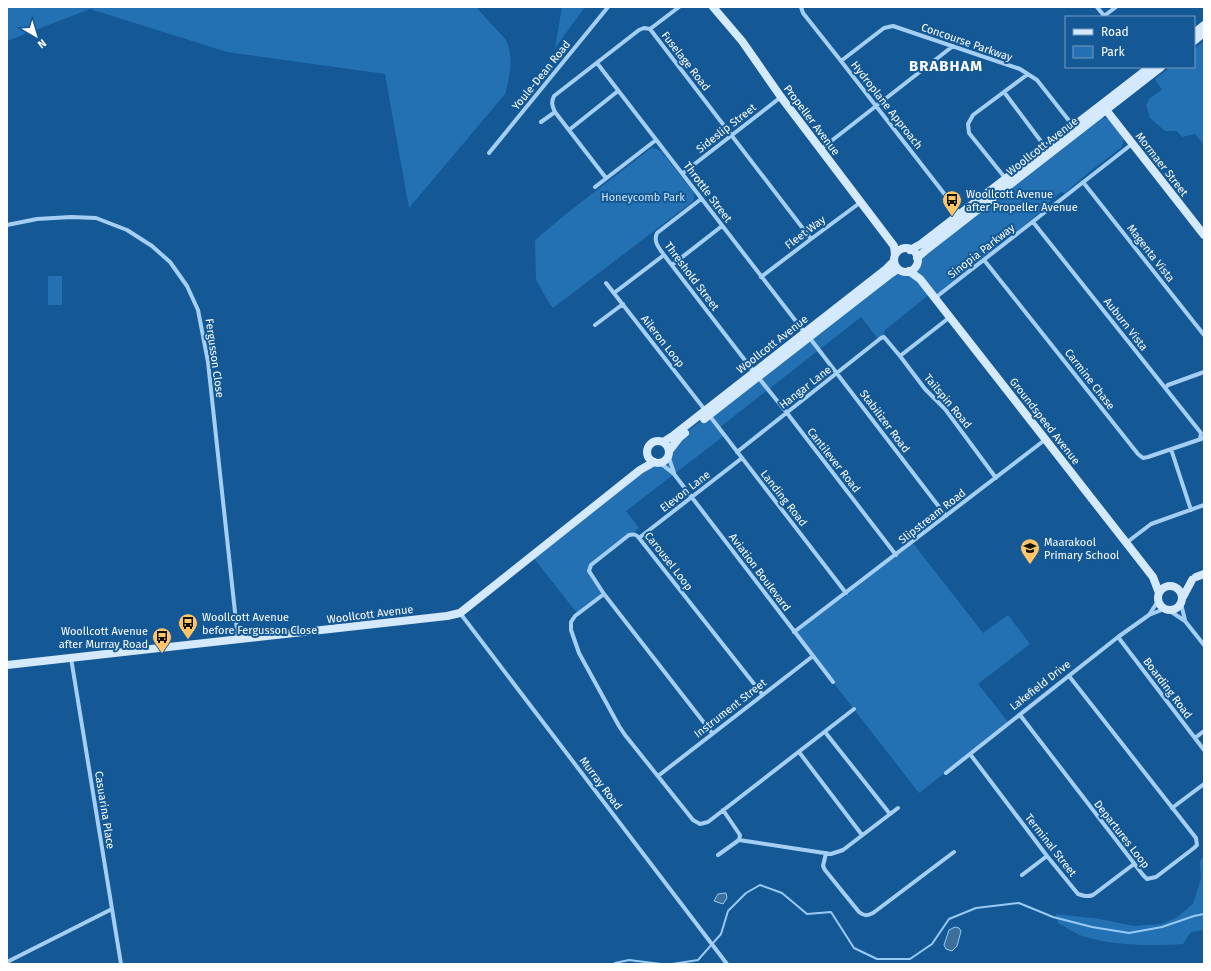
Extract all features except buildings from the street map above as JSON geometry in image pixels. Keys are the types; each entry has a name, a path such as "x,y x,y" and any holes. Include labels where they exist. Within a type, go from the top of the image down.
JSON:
{"street":[{"name":"Youle-Dean Road","path":"489,153 608,7"},
{"path":"650,29 679,7"},
{"name":"Propeller Avenue","path":"713,7 751,53 820,150 894,246"},
{"name":"Hydroplane Approach","path":"801,7 803,13 961,214"},
{"path":"1097,7 1105,16 1116,7"},
{"path":"1195,32 1204,25"},
{"name":"Concourse Parkway","path":"841,61 884,28 893,26 1020,69 1037,80 1074,127"},
{"name":"Fuselage Road","path":"554,112 552,107 554,96 639,30 644,28 650,29 811,239"},
{"path":"1195,40 1204,33"},
{"path":"820,150 953,46"},
{"name":"Throttle Street","path":"596,63 807,335"},
{"name":"Woollcott Avenue","path":"914,265 926,250 1104,108 1148,69"},
{"path":"1006,179 970,133 968,124 973,115 1028,74"},
{"path":"569,130 618,91"},
{"path":"1004,92 1047,148"},
{"name":"Sideslip Street","path":"683,174 781,97"},
{"name":"Woollcott Avenue","path":"807,335 885,270 900,250 906,250 922,244 1074,127 1104,108"},
{"name":"Mormaer Street","path":"1104,108 1204,235"},
{"path":"541,122 554,112 606,178"},
{"path":"595,187 656,140"},
{"name":"Sinopia Parkway","path":"935,298 1132,144"},
{"name":"Magenta Vista","path":"1084,182 1204,335"},
{"name":"Threshold Street","path":"701,199 657,233 655,242 756,375"},
{"name":"Fleet Way","path":"761,277 861,202"},
{"name":"Fergusson Close","path":"7,225 37,219 71,217 96,218 127,230 152,246 170,262 187,286 198,310 208,362 238,640"},
{"name":"Auburn Vista","path":"1033,222 1201,433 1202,438"},
{"path":"672,265 722,226"},
{"path":"894,246 906,250 916,255 914,265 902,271 898,269 895,264 894,246"},
{"path":"614,292 664,255"},
{"name":"Carmine Chase","path":"984,260 1138,454 1143,458 1148,457 1202,438"},
{"name":"Groundspeed Avenue","path":"914,265 920,279 1153,577 1158,597"},
{"name":"Woollcott Avenue","path":"7,665 447,616 460,612 640,470 664,461 679,438 707,413 807,335 889,274 898,269"},
{"name":"Aileron Loop","path":"606,283 707,413"},
{"path":"595,325 623,304"},
{"path":"900,356 950,317"},
{"name":"Stabilizer Road","path":"807,335 946,516"},
{"name":"Hangar Lane","path":"737,452 881,338 884,338"},
{"name":"Tailspin Road","path":"884,338 925,389 945,409 996,478"},
{"path":"1165,388 1168,385 1204,372"},
{"name":"Cantilever Road","path":"756,375 896,554"},
{"name":"Woollcott Avenue","path":"640,470 648,455 647,451 650,445 656,441 663,442 707,413"},
{"name":"Landing Road","path":"707,413 846,592"},
{"name":"Slipstream Road","path":"794,632 1046,439"},
{"path":"663,442 667,446 668,453"},
{"path":"1172,449 1191,510"},
{"name":"Aviation Boulevard","path":"668,453 674,474"},
{"path":"648,455 650,460 656,463"},
{"name":"Elevon Lane","path":"639,538 742,458"},
{"name":"Aviation Boulevard","path":"656,463 664,466 674,474 833,682"},
{"path":"1126,543 1151,524 1204,505"},
{"name":"Carousel Loop","path":"712,732 604,594 589,571 591,565 629,535 633,534 639,538 762,694"},
{"name":"Groundspeed Avenue","path":"1153,577 1172,586"},
{"path":"1197,577 1161,589 1158,597 1160,605 1185,621 1204,645"},
{"path":"1167,610 1175,610 1197,577"},
{"path":"1172,586 1179,590 1185,621"},
{"path":"604,594 575,616 571,622 571,630 578,653 625,735 693,820 700,824 708,822 854,709"},
{"name":"Lakefield Drive","path":"1149,615 1158,597"},
{"name":"Lakefield Drive","path":"946,773 1149,615 1167,610"},
{"name":"Murray Road","path":"460,612 727,964"},
{"name":"Boarding Road","path":"1118,638 1204,750"},
{"name":"Instrument Street","path":"658,776 712,732 813,656"},
{"name":"Casuarina Place","path":"71,658 121,964"},
{"name":"Departures Loop","path":"1020,715 1143,875 1147,879 1156,877 1196,845 1196,838 1069,676"},
{"path":"1195,738 1204,731"},
{"path":"825,732 890,814"},
{"path":"799,752 862,835"},
{"name":"Terminal Street","path":"970,754 1047,856 1078,894 1088,897 1093,895 1134,864"},
{"path":"1172,808 1204,784"},
{"path":"718,855 739,840 831,854 843,850 898,808"},
{"path":"723,810 740,835 739,840"},
{"path":"826,853 824,866 825,870 858,912 866,916 873,913 954,852"},
{"path":"1022,875 1047,856"},
{"path":"7,962 112,909"}],"green space":[{"path":"7,7 476,7 506,40 511,60 510,73 505,94 409,208 385,74 227,52 90,9 7,41"},
{"path":"562,7 585,7 555,48"},
{"path":"1204,41 1204,145 1195,134 1182,137 1177,131 1165,131 1150,118 1146,105 1150,98 1162,90 1155,79 1170,68 1195,68 1195,48"},
{"path":"1099,118 1107,118 1124,138 1122,147 1089,172 1065,193 1061,192 1047,204 1046,207 1015,233 1010,234 1000,241 998,246 935,298 931,293 884,331 884,337 879,340 861,317 719,428 725,435 626,511 639,528 591,565 589,571 604,594 577,613 532,556 640,470 664,461 678,439 898,269 902,271 909,271 916,266 917,258"},
{"name":"Honeycomb Park","path":"654,148 661,151 694,193 694,199 553,308 536,280 535,240 650,149"},
{"path":"48,276 62,276 62,305 48,305"},
{"path":"912,542 983,633 1008,615 1030,644 978,684 1009,723 919,793 794,632"},
{"path":"1204,855 1204,930 1191,932 1183,944 1145,945 1106,942 1082,936 1058,923 1056,914 1100,919 1134,926 1161,924 1176,918 1193,904 1201,879 1200,861"}],"shaded area":[{"path":"726,893 727,898 723,904 714,901 718,894"},
{"path":"955,927 959,928 961,931 957,946 952,951 946,949 944,945 949,930"}],"waterway":[{"path":"672,964 698,960 721,934 728,911 746,893 760,885 782,893 807,914 831,912 854,948 877,959 910,959 932,944 949,919 976,908 1019,903 1053,917 1092,927 1129,933 1162,927 1204,914"},
{"path":"614,964 629,960 661,964"}],"place":[{"name":"Woollcott Avenue after Propeller Avenue","path":"952,217"},
{"name":"Maarakool Primary School","path":"1030,565"},
{"name":"Woollcott Avenue before Fergusson Close","path":"188,640"},
{"name":"Woollcott Avenue after Murray Road","path":"162,654"}],"district":[{"name":"BRABHAM","path":"946,66"}]}
